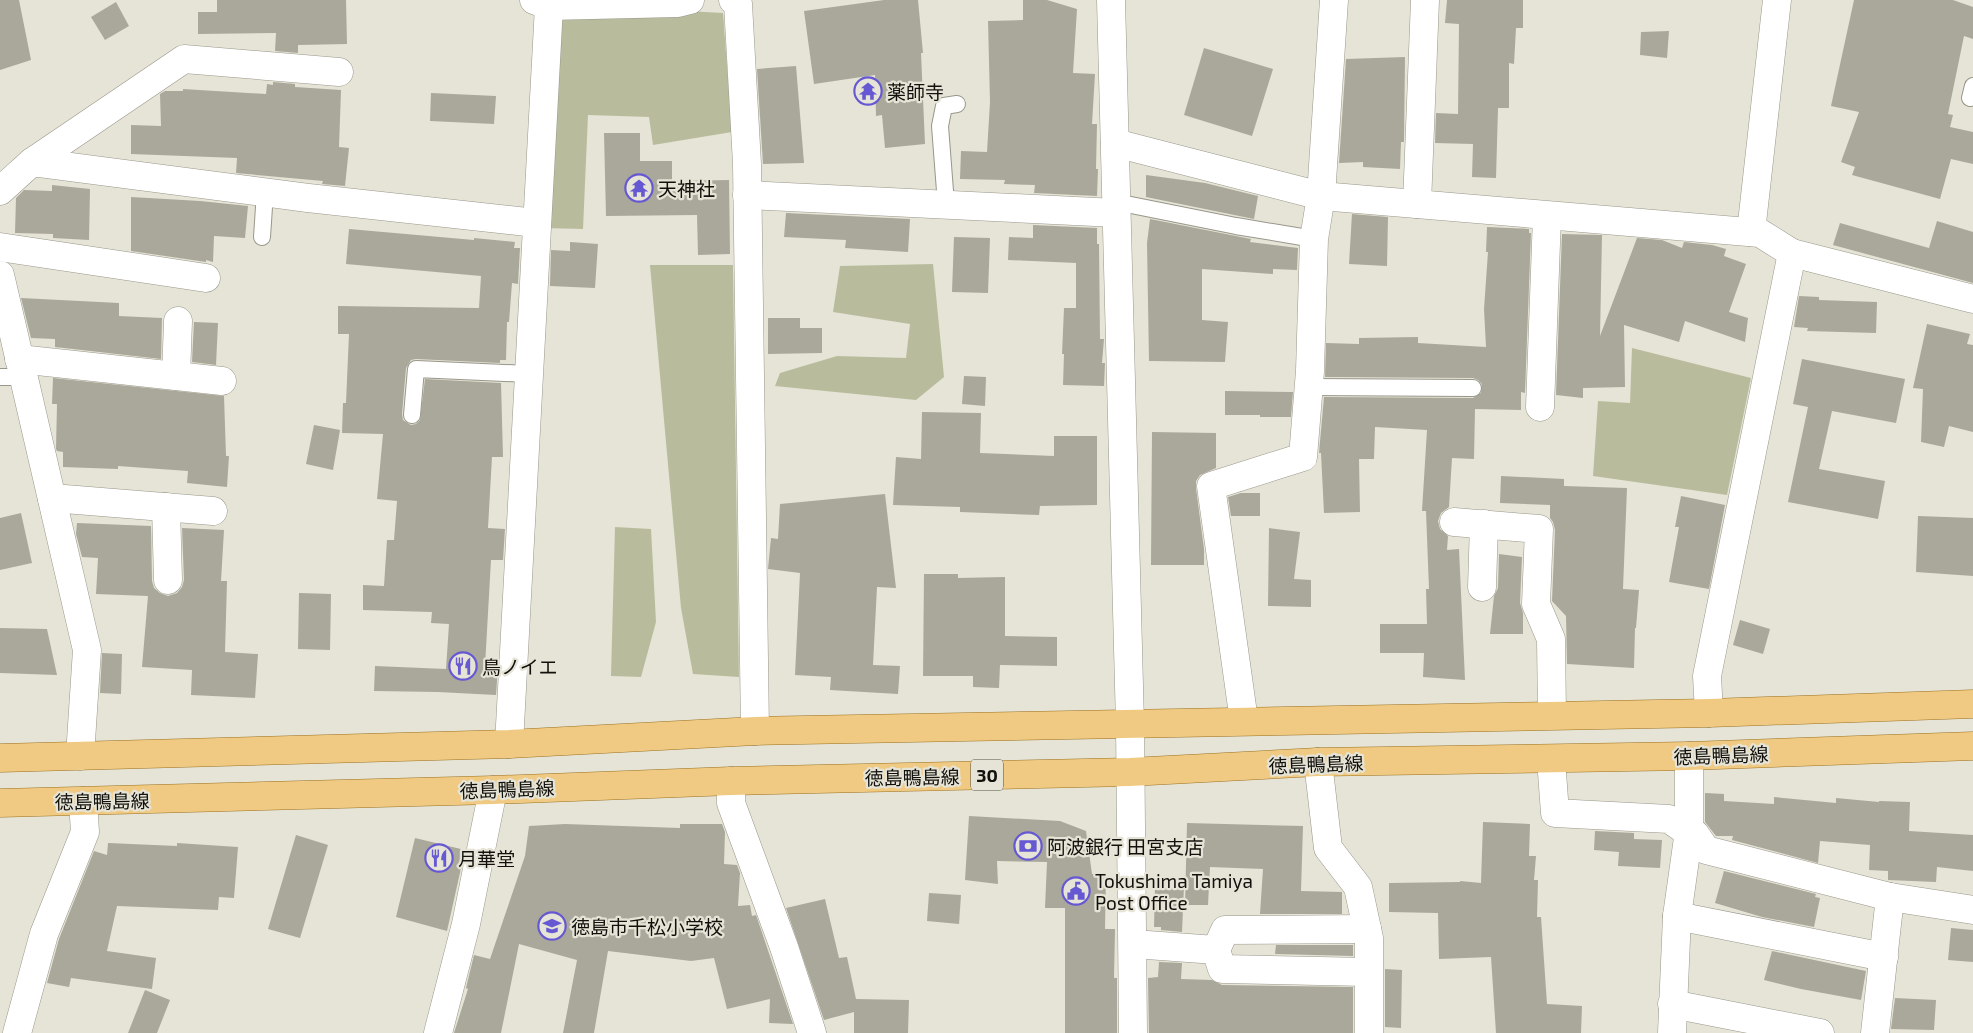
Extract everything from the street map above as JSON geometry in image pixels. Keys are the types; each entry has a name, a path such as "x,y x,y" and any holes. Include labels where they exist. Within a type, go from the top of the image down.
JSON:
{"main road":[{"path":"0,758 509,744 755,731 1709,713 1973,704"},
{"name":"徳島鴨島線","path":"0,803 493,790 731,781 1130,772 1318,762 1690,756 1973,746"}],"street":[{"path":"509,744 530,374 542,3 678,3 690,0"},
{"path":"733,0 738,4 747,195 755,731"},
{"path":"1111,0 1130,724 1133,1033"},
{"path":"1244,721 1211,486 1302,457 1309,387 1314,239 1321,196 1334,0"},
{"path":"1418,204 1425,0"},
{"path":"1751,232 1777,0"},
{"path":"0,191 32,162 184,59 339,72"},
{"path":"1115,143 1321,196 1760,233 1792,252 1973,299"},
{"path":"32,162 265,192 536,223"},
{"path":"747,195 946,204 1116,207"},
{"path":"1540,407 1547,216"},
{"path":"0,247 206,278"},
{"path":"1709,713 1707,676 1792,252"},
{"path":"0,275 14,371 52,498 86,650 80,756"},
{"path":"176,376 178,321"},
{"path":"14,371 176,376 222,381"},
{"path":"52,498 213,511"},
{"path":"166,508 168,580"},
{"path":"1454,522 1539,529 1536,604 1551,639 1552,716"},
{"path":"1482,587 1484,524"},
{"path":"1672,1033 1677,916 1689,831 1690,756"},
{"path":"1551,759 1555,813 1669,819 1695,834 1706,850 1890,897 1973,910"},
{"path":"1318,762 1328,848 1358,887 1369,938 1369,1033"},
{"path":"731,781 731,803 784,947 812,1033"},
{"path":"438,1033 466,924 493,790"},
{"path":"17,1033 44,934 85,832 83,801"},
{"path":"1875,1033 1890,897"},
{"path":"1677,916 1884,957"},
{"path":"1367,929 1225,930 1216,950 1222,969 1368,972"},
{"path":"1133,944 1216,950"},
{"path":"1672,1004 1820,1033"}],"lane":[{"path":"946,204 940,126 944,106 957,104"},
{"path":"262,237 265,192"},
{"path":"1116,207 1314,239"},
{"path":"412,415 416,369 530,374"},
{"path":"1309,387 1473,388"}],"green space":[{"path":"686,11 723,13 732,132 653,145 649,117 588,115 583,229 543,228 561,12"},
{"path":"933,264 944,377 916,400 775,386 780,373 837,356 906,358 910,324 833,312 840,266"},
{"path":"650,265 733,265 739,677 693,674 681,608"},
{"path":"1632,348 1751,378 1727,495 1593,476 1598,401 1630,403"},
{"path":"615,527 651,529 656,622 641,677 611,676"}],"building":[{"path":"0,0 19,0 31,60 0,70"},
{"path":"217,0 346,0 347,44 298,45 298,53 275,51 276,33 198,34 198,12 217,12"},
{"path":"884,0 918,0 923,53 921,53 925,144 885,148 882,115 876,116 875,75 814,84 804,11"},
{"path":"1023,0 1047,0 1077,9 1073,73 1095,74 1092,124 1097,124 1097,196 1034,193 1035,185 1004,184 1005,180 960,179 961,151 987,152 990,102 988,21 1023,20"},
{"path":"1447,0 1523,0 1523,28 1516,28 1514,64 1509,63 1509,108 1498,108 1496,178 1472,177 1473,144 1435,143 1436,113 1458,114 1459,24 1445,23"},
{"path":"1854,0 1953,0 1973,7 1973,39 1964,36 1948,114 1953,115 1950,127 1973,132 1973,164 1951,159 1940,199 1852,175 1855,167 1841,162 1859,112 1831,106"},
{"path":"116,2 129,26 105,40 91,17"},
{"path":"1669,31 1667,58 1640,55 1641,32"},
{"path":"1204,48 1273,69 1252,136 1184,115"},
{"path":"1405,57 1404,142 1401,142 1400,169 1363,167 1363,162 1339,163 1346,59"},
{"path":"796,66 804,163 763,164 757,69"},
{"path":"273,82 295,84 295,87 341,90 339,147 349,148 345,186 322,184 323,181 236,173 237,158 131,154 131,125 161,126 160,94 165,91 183,91 183,89 266,94 267,84 273,85"},
{"path":"431,93 496,96 494,124 430,121"},
{"path":"604,133 640,133 640,161 672,161 672,181 729,180 730,254 698,255 697,215 606,216"},
{"path":"1146,175 1205,183 1258,196 1254,219 1146,197"},
{"path":"52,185 90,189 89,240 53,238 53,234 15,233 16,198 24,190 52,191"},
{"path":"131,197 248,206 245,238 214,236 213,262 131,251"},
{"path":"786,213 910,219 908,252 845,248 846,240 784,237"},
{"path":"1352,214 1388,217 1387,266 1349,264"},
{"path":"1150,219 1251,239 1250,242 1298,248 1297,270 1273,269 1273,274 1202,269 1202,320 1228,322 1225,362 1149,361 1147,243"},
{"path":"1937,221 1973,232 1973,283 1833,245 1840,223 1929,248"},
{"path":"1033,225 1097,228 1097,244 1099,244 1100,339 1104,339 1102,363 1105,363 1104,386 1063,385 1064,308 1076,308 1076,263 1008,260 1009,237 1033,238"},
{"path":"1487,227 1529,229 1529,233 1531,233 1525,393 1521,392 1521,410 1475,409 1474,459 1452,458 1449,507 1441,513 1438,521 1440,529 1448,536 1447,550 1459,549 1465,680 1423,677 1424,653 1380,653 1380,624 1427,624 1426,589 1429,589 1426,511 1422,511 1427,430 1375,427 1374,459 1359,459 1360,512 1324,513 1321,453 1319,453 1324,397 1473,398 1481,393 1482,384 1473,378 1325,377 1326,343 1359,344 1359,338 1418,337 1418,343 1486,347 1484,309 1488,252 1486,252"},
{"path":"349,229 515,242 514,248 520,248 518,284 512,283 509,322 507,322 506,360 500,360 500,363 411,360 406,368 402,414 403,420 411,425 416,424 420,420 425,379 501,383 503,457 492,457 488,528 505,529 503,560 491,560 485,666 498,666 496,695 374,691 375,666 446,669 449,624 431,623 432,612 363,610 363,585 384,586 387,540 394,540 397,501 377,499 383,434 342,433 343,403 346,403 349,334 338,334 338,306 479,308 481,276 346,264"},
{"path":"1562,234 1602,235 1600,336 1637,238 1662,240 1682,248 1684,242 1712,245 1726,249 1724,256 1746,264 1729,312 1748,318 1745,342 1685,321 1679,342 1624,325 1625,387 1583,388 1583,398 1556,395"},
{"path":"954,237 990,238 988,293 952,292"},
{"path":"570,242 598,244 595,288 550,286 551,250 570,251"},
{"path":"1799,296 1819,297 1819,300 1877,302 1876,333 1807,331 1808,328 1794,327"},
{"path":"21,298 119,303 119,316 162,318 161,359 55,347 55,339 31,338"},
{"path":"768,318 800,318 800,328 822,328 822,353 768,354"},
{"path":"194,322 218,323 216,365 192,362"},
{"path":"1927,324 1970,334 1967,344 1973,345 1973,432 1949,426 1944,447 1921,442 1923,389 1913,388"},
{"path":"1802,359 1905,379 1896,423 1832,411 1819,469 1885,481 1878,519 1788,502 1808,407 1793,404"},
{"path":"964,376 986,377 985,406 962,404"},
{"path":"53,378 224,396 226,456 229,456 227,487 187,483 188,471 118,466 118,469 63,467 63,452 56,449 57,404 52,404"},
{"path":"1225,391 1293,392 1291,417 1225,415"},
{"path":"922,412 981,413 980,453 1054,456 1054,436 1097,436 1097,505 1040,506 1039,515 960,512 960,507 893,505 896,457 921,459"},
{"path":"314,425 340,430 333,470 306,464"},
{"path":"1152,432 1216,433 1216,468 1200,475 1196,481 1204,549 1204,565 1151,565"},
{"path":"1501,476 1564,479 1564,486 1627,488 1623,589 1639,590 1635,628 1634,668 1567,664 1566,616 1552,601 1555,530 1550,518 1550,505 1500,503"},
{"path":"1241,493 1260,493 1260,516 1231,516 1228,497"},
{"path":"885,494 896,588 877,587 873,665 900,666 898,694 830,690 831,677 795,675 800,573 768,569 771,538 778,539 780,504"},
{"path":"1681,496 1725,505 1709,589 1669,582 1679,527 1675,527"},
{"path":"21,513 32,563 0,570 0,518"},
{"path":"1918,516 1973,518 1973,576 1916,572"},
{"path":"77,523 151,526 152,581 154,588 168,596 177,593 182,587 184,580 182,528 224,530 221,581 227,581 225,652 258,654 255,698 191,695 192,670 142,667 148,596 96,594 98,558 82,557 76,534"},
{"path":"1269,528 1300,532 1294,579 1311,580 1311,607 1268,606"},
{"path":"1499,554 1522,557 1520,603 1523,613 1523,634 1490,634 1494,596 1498,588"},
{"path":"924,574 958,574 958,578 1005,577 1005,636 1057,637 1057,666 1000,665 999,688 973,687 973,676 923,676"},
{"path":"299,593 331,594 330,650 298,649"},
{"path":"1740,620 1770,629 1763,654 1733,645"},
{"path":"0,628 47,629 57,675 0,673"},
{"path":"102,653 122,654 121,694 100,693"},
{"path":"1705,793 1724,794 1724,801 1774,804 1774,797 1836,803 1836,798 1879,802 1910,802 1909,831 1973,835 1973,871 1937,867 1936,882 1888,880 1888,871 1869,870 1870,845 1820,841 1818,863 1732,840 1733,836 1716,836 1705,822"},
{"path":"969,816 1060,821 1086,831 1092,874 1106,874 1105,929 1115,929 1114,978 1117,978 1117,1033 1065,1033 1065,908 1045,908 1047,862 997,861 998,884 965,880"},
{"path":"1483,822 1530,824 1529,856 1536,856 1534,880 1538,880 1537,917 1541,917 1547,1004 1582,1006 1581,1033 1496,1033 1491,957 1439,959 1438,913 1389,912 1389,883 1460,881 1481,883"},
{"path":"1187,823 1303,826 1301,891 1342,892 1342,914 1260,914 1263,869 1210,867 1208,905 1185,905"},
{"path":"565,824 680,828 680,824 722,824 725,832 724,864 737,865 740,873 738,906 750,905 752,916 756,915 793,1024 769,1023 770,999 727,1009 714,958 691,961 608,951 594,1033 563,1033 577,960 519,944 501,1033 454,1033 468,989 466,988 474,955 490,959 525,856 529,826"},
{"path":"1595,831 1634,833 1634,839 1662,840 1660,868 1618,866 1619,852 1594,850"},
{"path":"296,835 328,845 300,938 268,929"},
{"path":"415,838 465,850 447,931 396,917"},
{"path":"108,843 177,846 177,843 238,847 234,898 219,897 218,910 117,906 107,951 156,958 152,989 71,978 69,987 47,983 59,939 94,851 107,855"},
{"path":"1724,871 1816,894 1815,897 1820,898 1814,927 1762,917 1715,903"},
{"path":"1155,885 1184,886 1182,932 1161,930 1161,927 1154,927"},
{"path":"929,893 961,895 959,924 927,921"},
{"path":"825,899 839,958 847,957 856,999 909,1000 908,1033 854,1033 854,1012 824,1020 786,908"},
{"path":"1951,928 1973,930 1973,962 1948,960"},
{"path":"1276,945 1353,945 1353,956 1275,954"},
{"path":"1772,951 1866,971 1861,1000 1764,980"},
{"path":"1159,962 1182,963 1181,979 1212,980 1222,985 1353,987 1353,1033 1149,1033 1148,978 1158,977"},
{"path":"1385,969 1402,970 1401,1028 1385,1027"},
{"path":"145,990 170,1000 157,1033 128,1033"},
{"path":"1895,998 1936,1000 1934,1030 1891,1029"}],"place":[{"name":"薬師寺","path":"868,91"},
{"name":"天神社","path":"639,188"},
{"name":"鳥ノイエ","path":"463,666"},
{"name":"阿波銀行 田宮支店","path":"1028,846"},
{"name":"月華堂","path":"439,858"},
{"name":"Tokushima Tamiya Post Office","path":"1076,891"},
{"name":"徳島市千松小学校","path":"552,926"}]}
